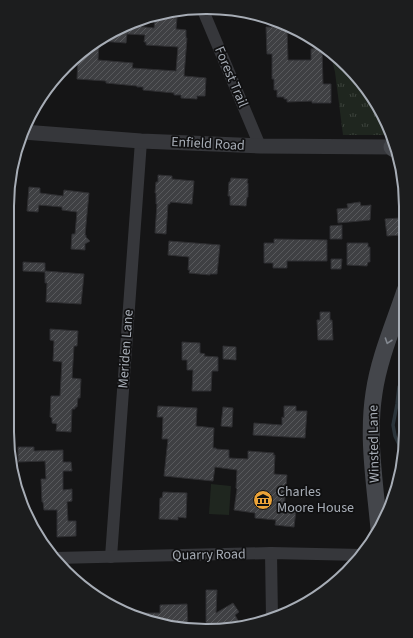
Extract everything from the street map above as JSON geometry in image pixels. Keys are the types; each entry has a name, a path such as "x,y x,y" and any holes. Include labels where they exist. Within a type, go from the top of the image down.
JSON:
{"main road":[{"name":"Winsted Lane","path":"378,519 371,422 374,392 381,360 399,308"}],"street":[{"name":"Forest Trail","path":"205,14 260,146"},
{"name":"Enfield Road","path":"29,132 141,141 260,146 390,148"},
{"name":"Meriden Lane","path":"111,557 141,141"},
{"name":"Quarry Road","path":"62,558 271,553 354,555"},
{"path":"271,553 272,612"}],"green space":[{"path":"332,61 343,70 367,100 385,135 343,135"},
{"path":"211,484 231,486 229,515 209,514"}],"building":[{"path":"171,18 177,18 176,29 186,30 187,38 184,76 206,78 205,96 197,96 197,99 181,98 181,95 174,95 174,93 143,90 143,87 106,83 106,81 77,79 78,64 99,47 98,60 133,63 132,68 176,71 178,47 146,45 146,42 144,42 145,35 127,34 126,43 107,42 139,26 154,28 155,22"},
{"path":"266,27 275,27 287,32 288,60 311,60 311,49 316,49 322,53 323,84 331,84 331,103 312,103 312,101 287,102 287,99 284,99 284,97 277,97 277,90 274,90 274,79 272,79 272,54 267,54"},
{"path":"158,175 172,176 172,179 194,181 192,204 170,202 170,204 168,204 166,234 155,233 157,204 155,193"},
{"path":"231,178 248,179 248,197 246,206 230,205 230,196 228,196 229,182"},
{"path":"29,187 40,188 40,193 63,196 64,190 89,193 85,235 90,241 85,244 85,250 71,249 72,234 75,234 77,212 62,210 62,207 39,205 38,212 27,211"},
{"path":"360,202 361,206 371,205 370,220 338,223 337,209 348,208 347,204"},
{"path":"399,218 399,235 387,236 385,219"},
{"path":"342,225 342,239 330,239 330,226"},
{"path":"274,239 327,240 327,261 287,261 287,268 273,268 273,263 264,263 264,243 274,243"},
{"path":"169,241 220,245 217,274 210,275 189,273 189,257 168,255"},
{"path":"347,243 368,243 368,247 370,247 370,262 368,262 367,266 347,265"},
{"path":"331,259 342,259 341,269 331,269"},
{"path":"23,262 45,263 45,272 23,271"},
{"path":"45,271 84,274 81,304 46,302 47,283 45,283"},
{"path":"320,312 330,312 333,340 318,340 317,320 320,320"},
{"path":"50,329 78,331 77,346 74,346 72,378 81,379 80,398 78,398 77,407 72,409 71,432 56,431 57,424 52,423 52,418 50,417 51,396 60,396 62,362 53,361 54,341 50,340"},
{"path":"182,342 200,343 200,353 205,354 204,356 218,357 218,371 212,371 211,391 192,391 193,370 187,370 187,360 182,360"},
{"path":"223,346 236,347 236,360 223,359"},
{"path":"158,406 197,408 196,426 214,428 213,448 229,450 229,458 248,459 248,451 274,453 274,474 287,475 284,509 296,510 294,527 275,525 276,520 255,518 255,513 234,510 237,489 237,470 215,467 213,481 164,476 168,439 162,439 163,417 157,417"},
{"path":"284,406 296,406 296,411 307,411 305,438 253,435 254,423 282,425 282,417 284,418"},
{"path":"223,407 233,408 232,427 221,426"},
{"path":"18,447 34,447 34,451 63,450 63,462 71,462 72,471 63,471 63,490 72,489 72,501 67,502 68,521 76,521 76,536 57,537 57,510 44,510 42,502 41,479 46,479 45,461 18,462"},
{"path":"163,492 187,493 186,518 178,517 178,520 159,519 160,498 162,498"},
{"path":"206,590 217,590 216,613 233,603 239,612 235,615 238,621 219,624 206,624"},
{"path":"187,604 188,623 143,613 160,613 160,605"}],"waterway":[{"path":"399,387 393,425 395,436 399,444"}],"place":[{"name":"Charles Moore House","path":"263,500"}]}
